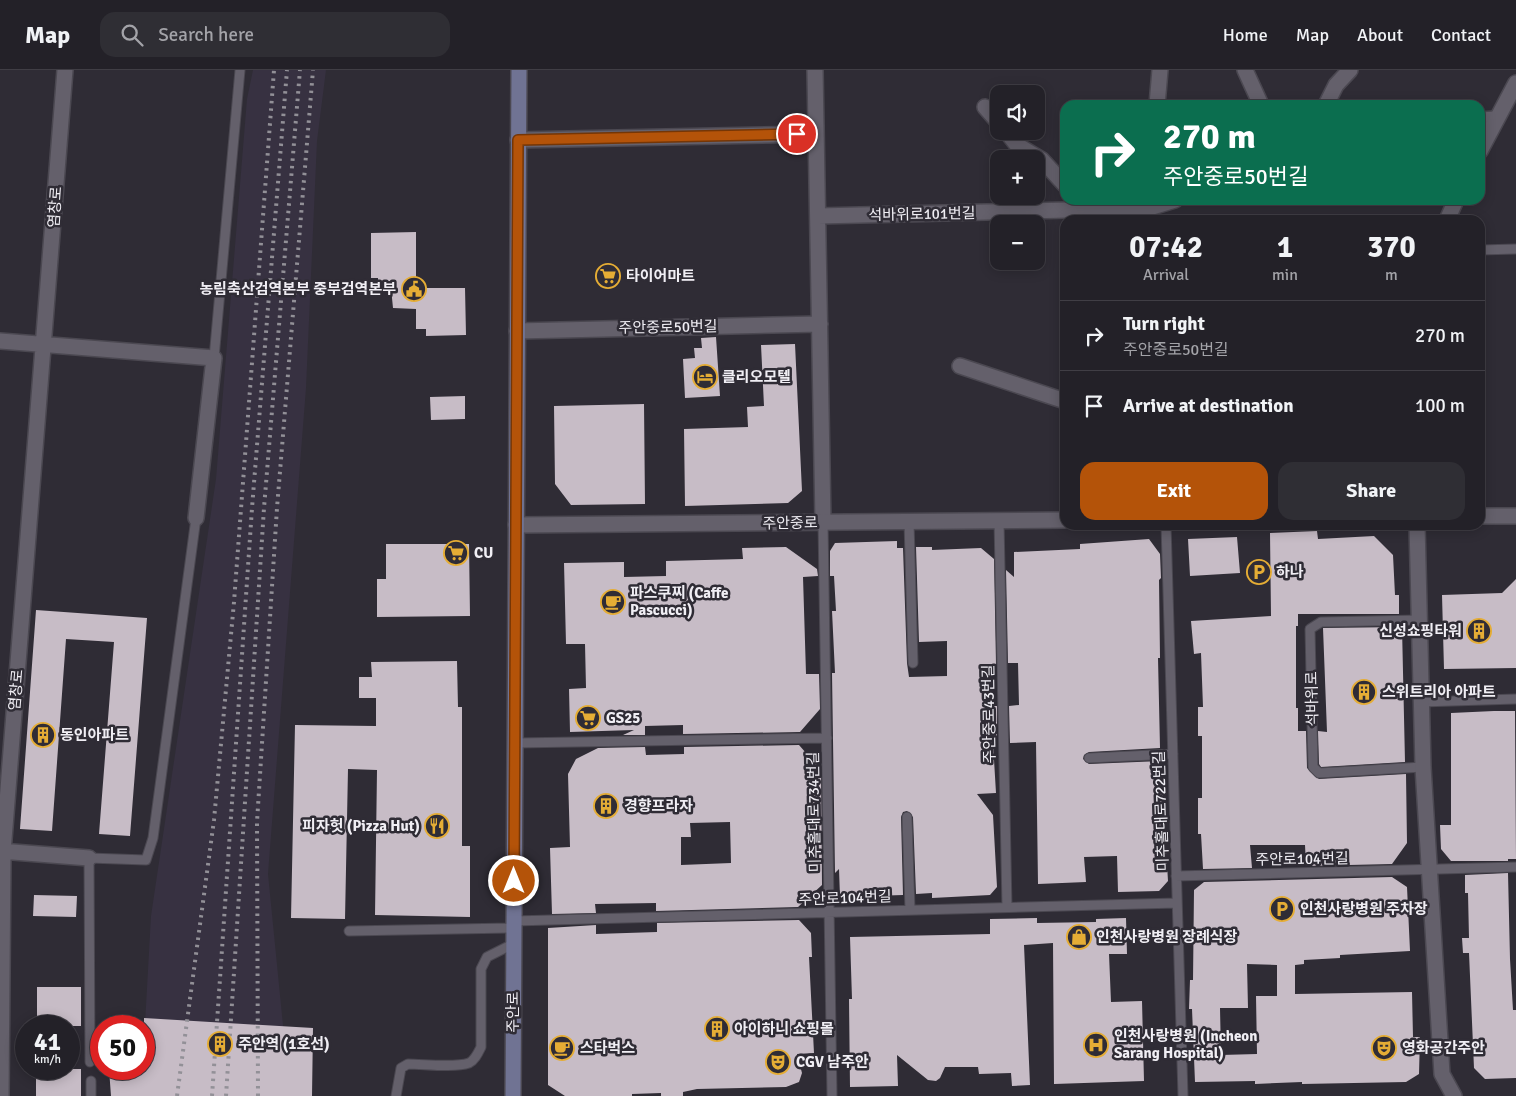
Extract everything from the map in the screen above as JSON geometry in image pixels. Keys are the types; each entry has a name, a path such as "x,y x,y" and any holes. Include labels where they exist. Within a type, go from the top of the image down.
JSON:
{"main road":[{"name":"주안로","path":"513,1096 519,70"}],"street":[{"name":"염창로","path":"1,1096 2,852 65,70"},
{"path":"816,70 823,522"},
{"path":"1157,100 1160,70"},
{"path":"1245,70 1259,100"},
{"path":"1328,100 1336,85 1350,70"},
{"path":"1485,141 1516,83"},
{"path":"985,107 990,113"},
{"path":"1485,120 1496,119"},
{"path":"518,140 816,134"},
{"path":"1013,140 1017,145 1042,160 1060,180"},
{"name":"석바위로101번길","path":"818,216 1083,205 1158,209"},
{"name":"주안중로50번길","path":"517,331 820,324"},
{"path":"0,342 214,358 196,518"},
{"path":"960,366 1060,399"},
{"path":"1485,516 1516,516"},
{"name":"주안중로","path":"516,525 1060,520"},
{"path":"1417,530 1423,767 1428,869 1442,1074 1454,1096"},
{"path":"2,852 89,858"}],"lane":[{"path":"214,358 240,70"},
{"path":"1485,250 1516,249"},
{"path":"90,1062 89,858 146,860 153,838 196,518"},
{"name":"주안중로43번길","path":"999,521 1007,908"},
{"name":"미추홀대로734번길","path":"823,522 832,1096"},
{"path":"909,522 914,663"},
{"name":"미추홀대로722번길","path":"1166,530 1183,1096"},
{"name":"석바위로","path":"1419,620 1321,622 1310,629 1313,767 1319,773 1423,767"},
{"path":"1421,702 1516,699"},
{"name":"미추홀대로734번길","path":"515,743 827,738"},
{"path":"1089,758 1173,754"},
{"path":"907,817 910,910"},
{"name":"주안로104번길","path":"1176,876 1516,867"},
{"name":"주안로104번길","path":"514,924 829,912 1177,903"},
{"path":"349,931 514,924"},
{"path":"396,1096 401,1068 408,1064 460,1064 470,1062 476,1058 480,1047 481,969 487,957 513,944"},
{"path":"90,1081 91,1096"}],"shaded area":[{"path":"253,70 326,70 317,141 306,388 268,874 290,1096 141,1096 142,1080 155,1080 155,1015 146,1015 151,916 216,479 247,99"}],"building":[{"path":"416,232 416,279 427,288 465,288 466,335 426,336 426,329 416,329 416,309 393,308 391,288 378,289 378,278 371,278 371,233"},
{"path":"716,337 720,396 685,398 683,359 695,358 694,348 702,348 701,338"},
{"path":"795,344 802,491 788,503 685,506 684,429 748,427 747,407 764,406 761,345"},
{"path":"465,396 465,419 431,420 430,397"},
{"path":"644,404 645,504 571,505 555,484 554,406"},
{"path":"1317,531 1318,539 1374,536 1393,555 1395,595 1399,595 1399,614 1298,614 1298,626 1296,626 1296,708 1298,708 1298,731 1306,731 1307,768 1319,779 1406,774 1407,843 1392,864 1306,866 1305,845 1250,845 1252,868 1203,869 1201,834 1198,834 1198,798 1202,798 1202,736 1198,736 1198,707 1203,707 1201,653 1194,654 1191,621 1271,616 1270,533"},
{"path":"1237,537 1240,573 1190,576 1188,539"},
{"path":"1149,539 1160,554 1160,658 1158,658 1160,748 1089,752 1084,755 1083,759 1089,764 1161,761 1168,881 1159,891 1118,892 1117,856 1084,857 1086,882 1038,884 1036,742 1010,743 1009,706 1019,705 1018,663 1008,663 1006,570 1014,577 1014,552 1080,549 1080,544"},
{"path":"897,541 897,548 903,548 909,677 947,676 947,641 919,642 916,547 932,547 932,550 981,548 994,559 996,664 989,664 991,706 997,706 997,743 993,743 996,793 977,794 993,815 997,887 990,895 932,898 932,893 916,894 913,817 907,811 903,812 901,817 903,895 840,897 839,869 835,873 832,673 835,673 832,611 836,611 834,576 830,576 830,551 835,543"},
{"path":"386,544 469,544 470,616 377,617 377,579 386,579"},
{"path":"786,547 817,569 818,576 803,577 806,674 819,674 820,709 800,732 683,734 683,725 645,726 645,735 623,735 634,730 570,732 569,689 586,688 585,644 566,644 564,563 624,562 624,577 666,576 666,561 743,559 742,548"},
{"name":"신성쇼핑타워","path":"1516,579 1516,668 1444,669 1442,595 1502,593"},
{"name":"동인아파트","path":"36,610 147,618 130,836 99,834 114,642 66,639 52,831 20,829"},
{"path":"1402,627 1405,762 1321,767 1319,764 1318,731 1327,732 1323,628"},
{"path":"457,661 458,707 462,707 462,846 470,846 470,917 375,915 377,770 348,769 345,919 291,918 295,725 376,726 376,698 359,698 359,677 372,677 371,662"},
{"path":"1515,711 1516,859 1508,859 1508,861 1451,861 1441,849 1440,825 1451,825 1451,713"},
{"path":"799,745 821,770 822,885 798,907 656,911 656,903 595,904 596,913 552,914 550,848 570,847 568,774 576,759 598,748 645,747 646,755 684,754 684,747","holes":["730,822 731,863 681,865 681,837 691,837 690,823"]},
{"path":"1508,873 1510,959 1513,1010 1516,1010 1516,1078 1485,1079 1474,1068 1469,953 1463,953 1462,938 1469,938 1468,893 1465,893 1465,875"},
{"path":"1392,877 1407,887 1410,951 1340,955 1340,958 1304,960 1304,964 1295,965 1295,994 1412,992 1413,1037 1420,1037 1419,1074 1406,1082 1255,1084 1255,1081 1195,1082 1192,1009 1189,1009 1190,980 1193,980 1194,890 1204,882","holes":["1247,964 1277,965 1277,996 1256,996 1257,1054 1221,1055 1220,1008 1248,1008"]},
{"path":"34,895 77,896 76,917 33,916"},
{"path":"1037,918 1037,923 1096,922 1096,919 1126,918 1127,954 1109,954 1111,1002 1142,1001 1144,1081 1054,1084 1053,943 1024,945 1030,1085 1012,1086 1011,1073 979,1074 978,1067 945,1067 940,1078 936,1081 928,1080 897,1055 898,1086 850,1087 849,999 852,999 850,937 990,934 990,919"},
{"path":"799,920 811,933 812,957 809,957 814,1053 797,1054 802,1073 799,1082 786,1087 697,1089 683,1092 683,1096 661,1096 661,1093 632,1094 632,1096 565,1096 548,1085 548,928 596,925 596,934 657,932 657,923"},
{"path":"37,987 81,987 81,1026 80,1015 37,1015"},
{"name":"주안역 (1호선)","path":"155,1019 313,1028 312,1096 111,1096 110,1080 155,1080"},
{"path":"81,1069 81,1096 36,1096 36,1080 80,1080"}],"railway":[{"path":"177,1096 214,820 234,602 274,70"},
{"path":"212,1096 252,508 287,70"},
{"path":"226,1096 264,508 300,70"},
{"path":"258,1096 257,822 277,508 313,70"}],"place":[{"name":"타이어마트","path":"608,276"},
{"name":"농림축산검역본부 중부검역본부","path":"414,289"},
{"name":"클리오모텔","path":"705,377"},
{"name":"CU","path":"456,553"},
{"name":"하나","path":"1259,572"},
{"name":"파스쿠찌 (Caffe Pascucci)","path":"613,602"},
{"name":"신성쇼핑타워","path":"1479,631"},
{"name":"스위트리아 아파트","path":"1364,692"},
{"name":"GS25","path":"588,718"},
{"name":"동인아파트","path":"43,735"},
{"name":"경향프라자","path":"606,806"},
{"name":"피자헛 (Pizza Hut)","path":"437,826"},
{"name":"인천사랑병원 주차장","path":"1282,909"},
{"name":"인천사랑병원 장례식장","path":"1079,937"},
{"name":"아이하니 쇼핑몰","path":"717,1029"},
{"name":"주안역 (1호선)","path":"220,1044"},
{"name":"인천사랑병원 (Incheon Sarang Hospital)","path":"1096,1045"},
{"name":"스타벅스","path":"562,1048"},
{"name":"영화공간주안","path":"1384,1048"},
{"name":"CGV 남주안","path":"778,1062"}],"route":[{"path":"514,881 518,140 797,134"}]}
